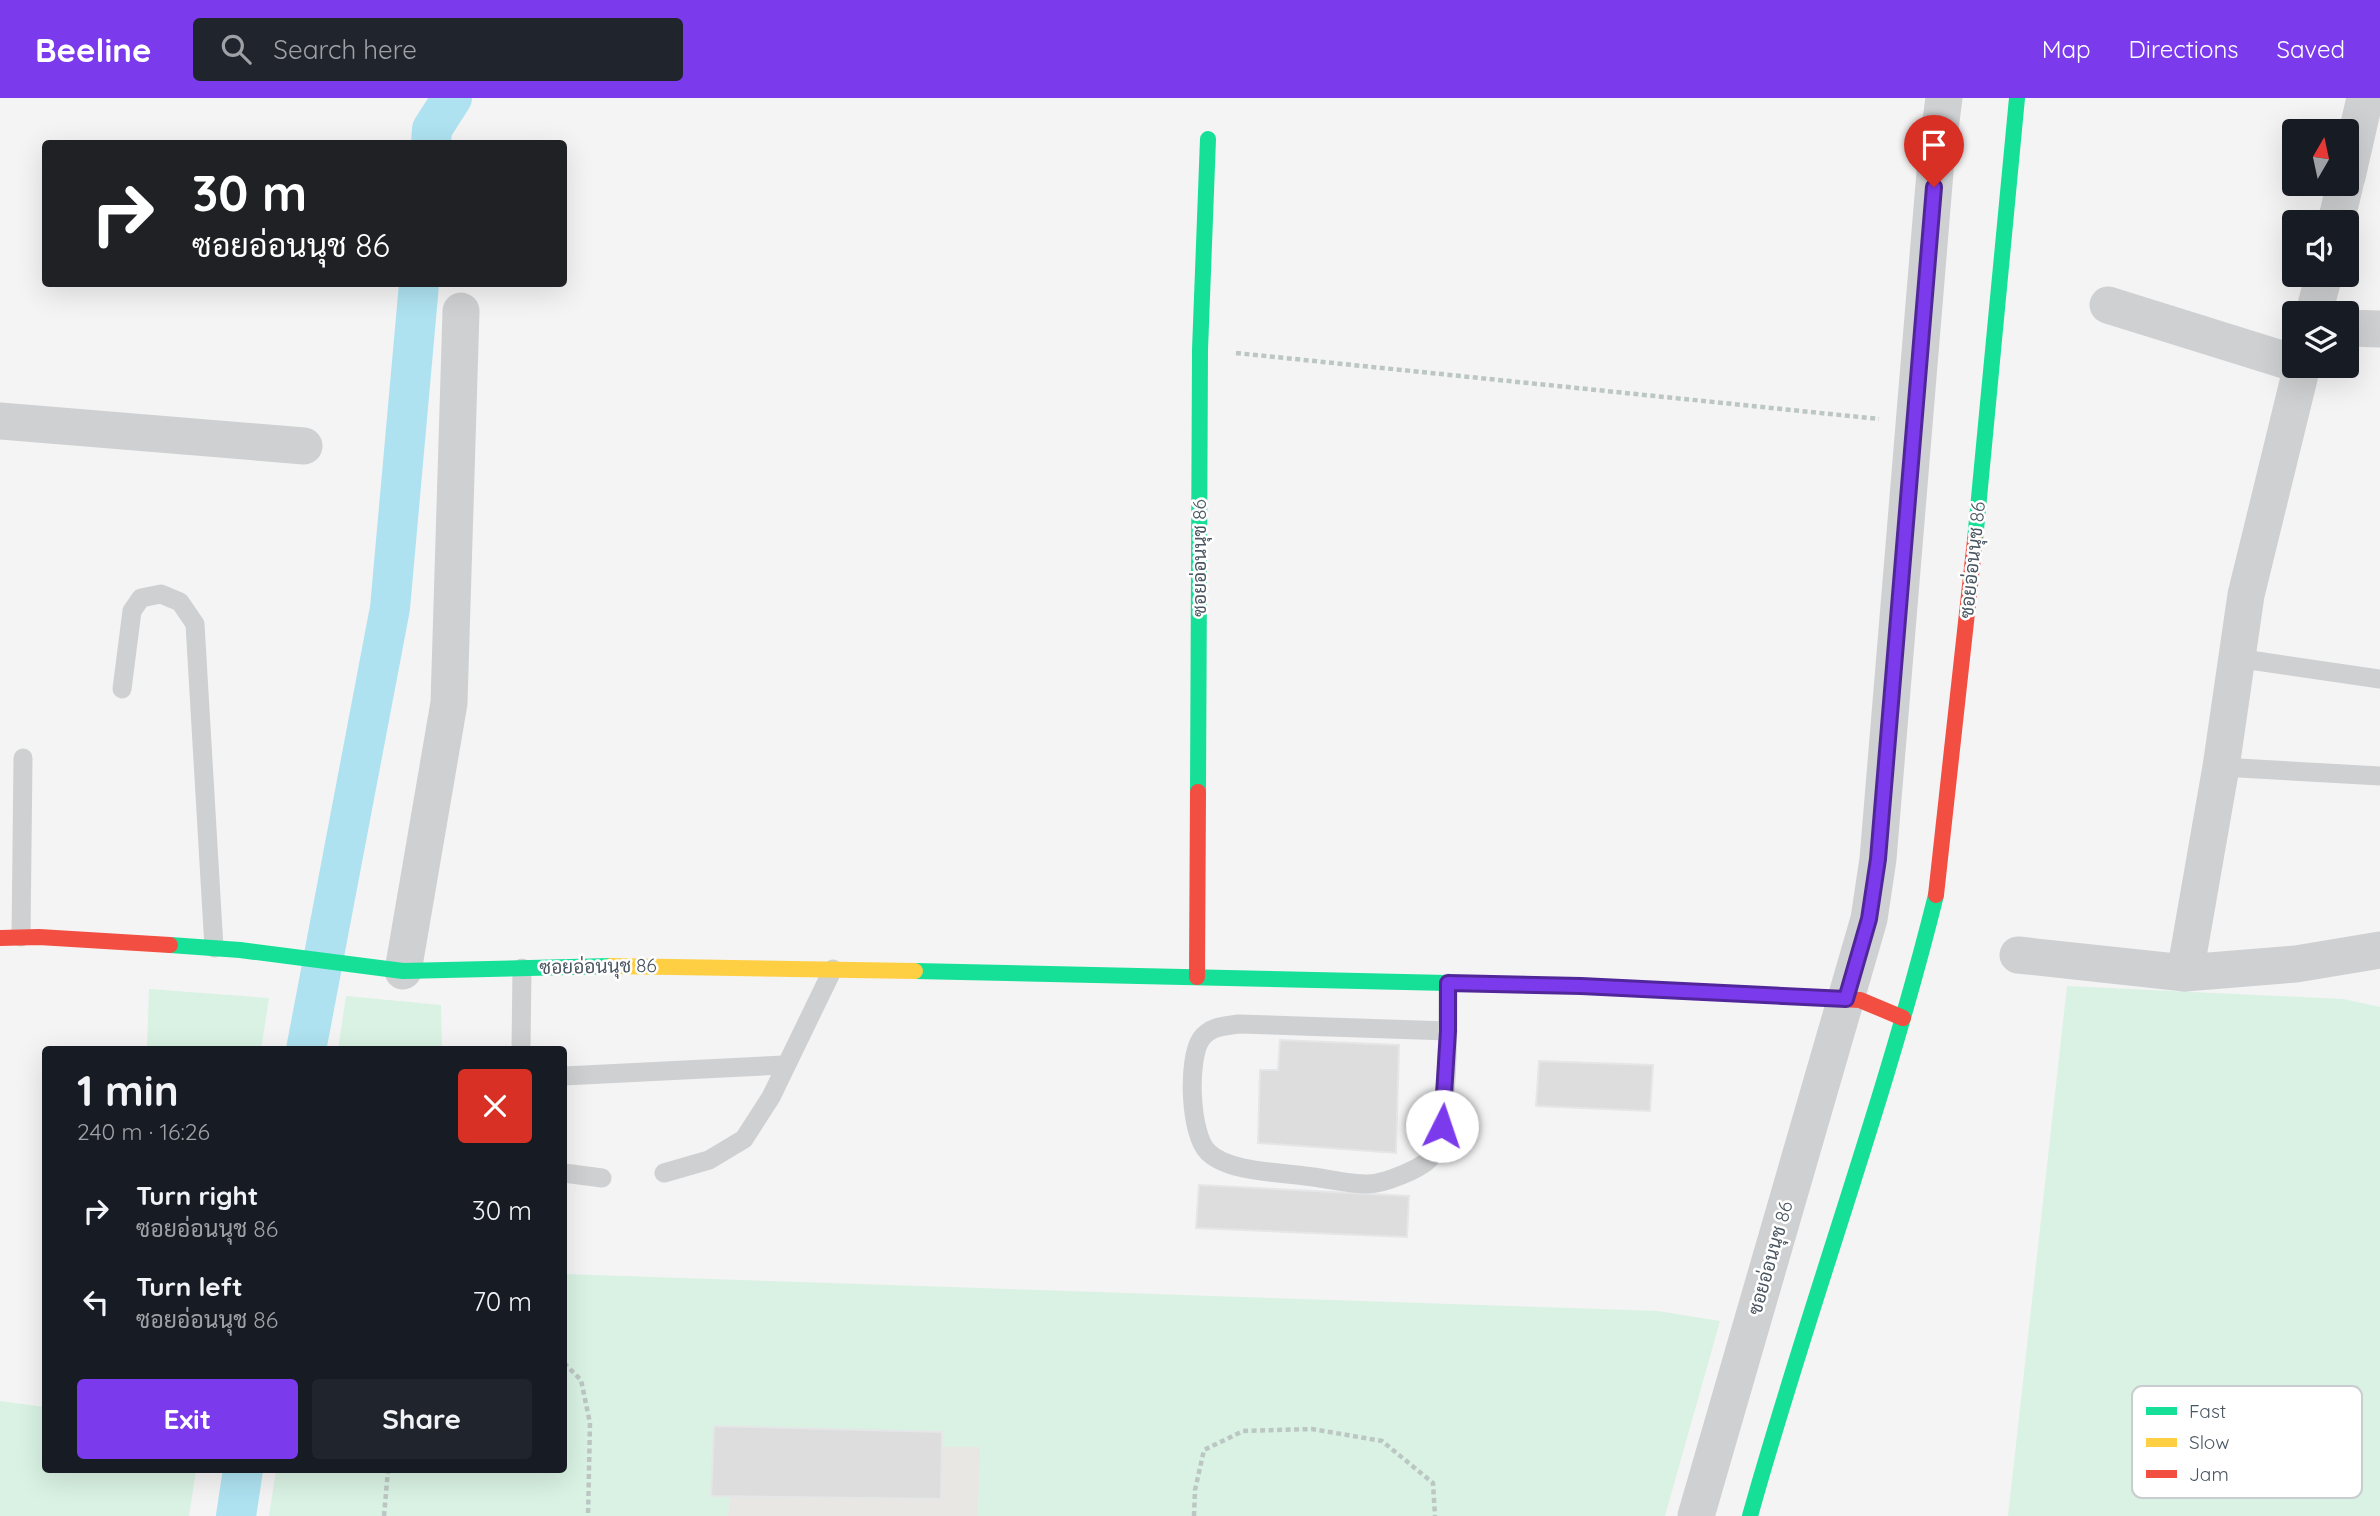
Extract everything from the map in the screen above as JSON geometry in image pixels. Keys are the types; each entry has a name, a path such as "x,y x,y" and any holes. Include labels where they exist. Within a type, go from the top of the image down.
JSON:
{"street":[{"name":"ซอยอ่อนนุช 86","path":"1696,1516 1869,919 1878,859 1935,174 1944,98"},
{"name":"ซอยอ่อนนุช 86","path":"1750,1516 1780,1409 1903,1018 1936,893 1972,565 2017,98"},
{"path":"2359,124 2365,98"},
{"name":"ซอยอ่อนนุช 86","path":"1197,978 1200,350 1208,139"},
{"path":"2108,306 2282,359"},
{"path":"403,971 449,702 461,311"},
{"path":"2359,328 2380,329"},
{"path":"2185,972 2221,767 2246,594 2299,378"},
{"path":"0,421 304,446"},
{"name":"ซอยอ่อนนุช 86","path":"0,938 214,948 403,971 645,965 1595,987 1860,1000 1903,1018"},
{"path":"2018,956 2185,972 2296,964 2380,950"}],"lane":[{"path":"122,689 132,611 141,598 161,594 180,602 195,624 214,948"},
{"path":"2236,658 2380,679"},
{"path":"22,937 23,758"},
{"path":"2221,767 2380,776"},
{"path":"522,968 522,1046"},
{"path":"664,1173 709,1160 744,1139 771,1097 784,1065 833,969"},
{"path":"1448,983 1448,1031 1442,1126 1431,1157 1408,1173 1370,1184 1234,1166 1207,1152 1196,1129 1192,1084 1194,1062 1201,1040 1214,1027 1239,1024 1448,1031"},
{"path":"567,1076 784,1065"},
{"path":"567,1173 602,1178"}],"path":[{"path":"1200,350 1886,420"},
{"path":"567,1366 581,1380 590,1423 589,1516"},
{"path":"1194,1516 1195,1490 1204,1450 1243,1431 1312,1429 1382,1441 1433,1483 1435,1516"},
{"path":"384,1516 388,1473"}],"shaded area":[{"path":"733,1447 981,1447 978,1516 728,1516"}],"green space":[{"path":"2067,986 2343,999 2380,1007 2380,1516 2008,1516"},
{"path":"149,989 269,998 262,1046 147,1046"},
{"path":"346,996 441,1005 442,1046 339,1046"},
{"path":"567,1274 1658,1311 1720,1321 1665,1516 978,1516 980,1447 734,1447 728,1516 269,1516 276,1473 567,1473"},
{"path":"0,1401 42,1407 42,1473 196,1473 189,1516 0,1516"}],"building":[{"path":"1280,1040 1399,1045 1396,1153 1258,1143 1260,1070 1278,1070"},
{"path":"1539,1061 1653,1065 1650,1111 1536,1106"},
{"path":"1199,1185 1409,1196 1407,1237 1196,1228"},
{"path":"714,1426 942,1432 941,1499 711,1496"}],"waterway":[{"path":"431,140 432,129 452,98"},
{"path":"307,1046 390,608 419,287"},
{"path":"236,1516 243,1473"}],"traffic: fast":[{"path":"1975,540 2017,98"},
{"path":"1198,792 1200,350 1208,139"},
{"path":"1750,1516 1870,1129 1936,895"},
{"path":"170,945 240,950 403,971 611,966"},
{"path":"915,971 1581,986 1762,995"}],"traffic: slow":[{"path":"611,966 915,971"}],"traffic: jam":[{"path":"1936,895 1975,540"},
{"path":"1197,977 1198,792"},
{"path":"0,938 39,937 170,945"},
{"path":"1762,995 1860,1000 1903,1018"}],"route":[{"path":"1442,1126 1448,983 1581,986 1846,999 1869,919 1878,859 1934,187"}]}
